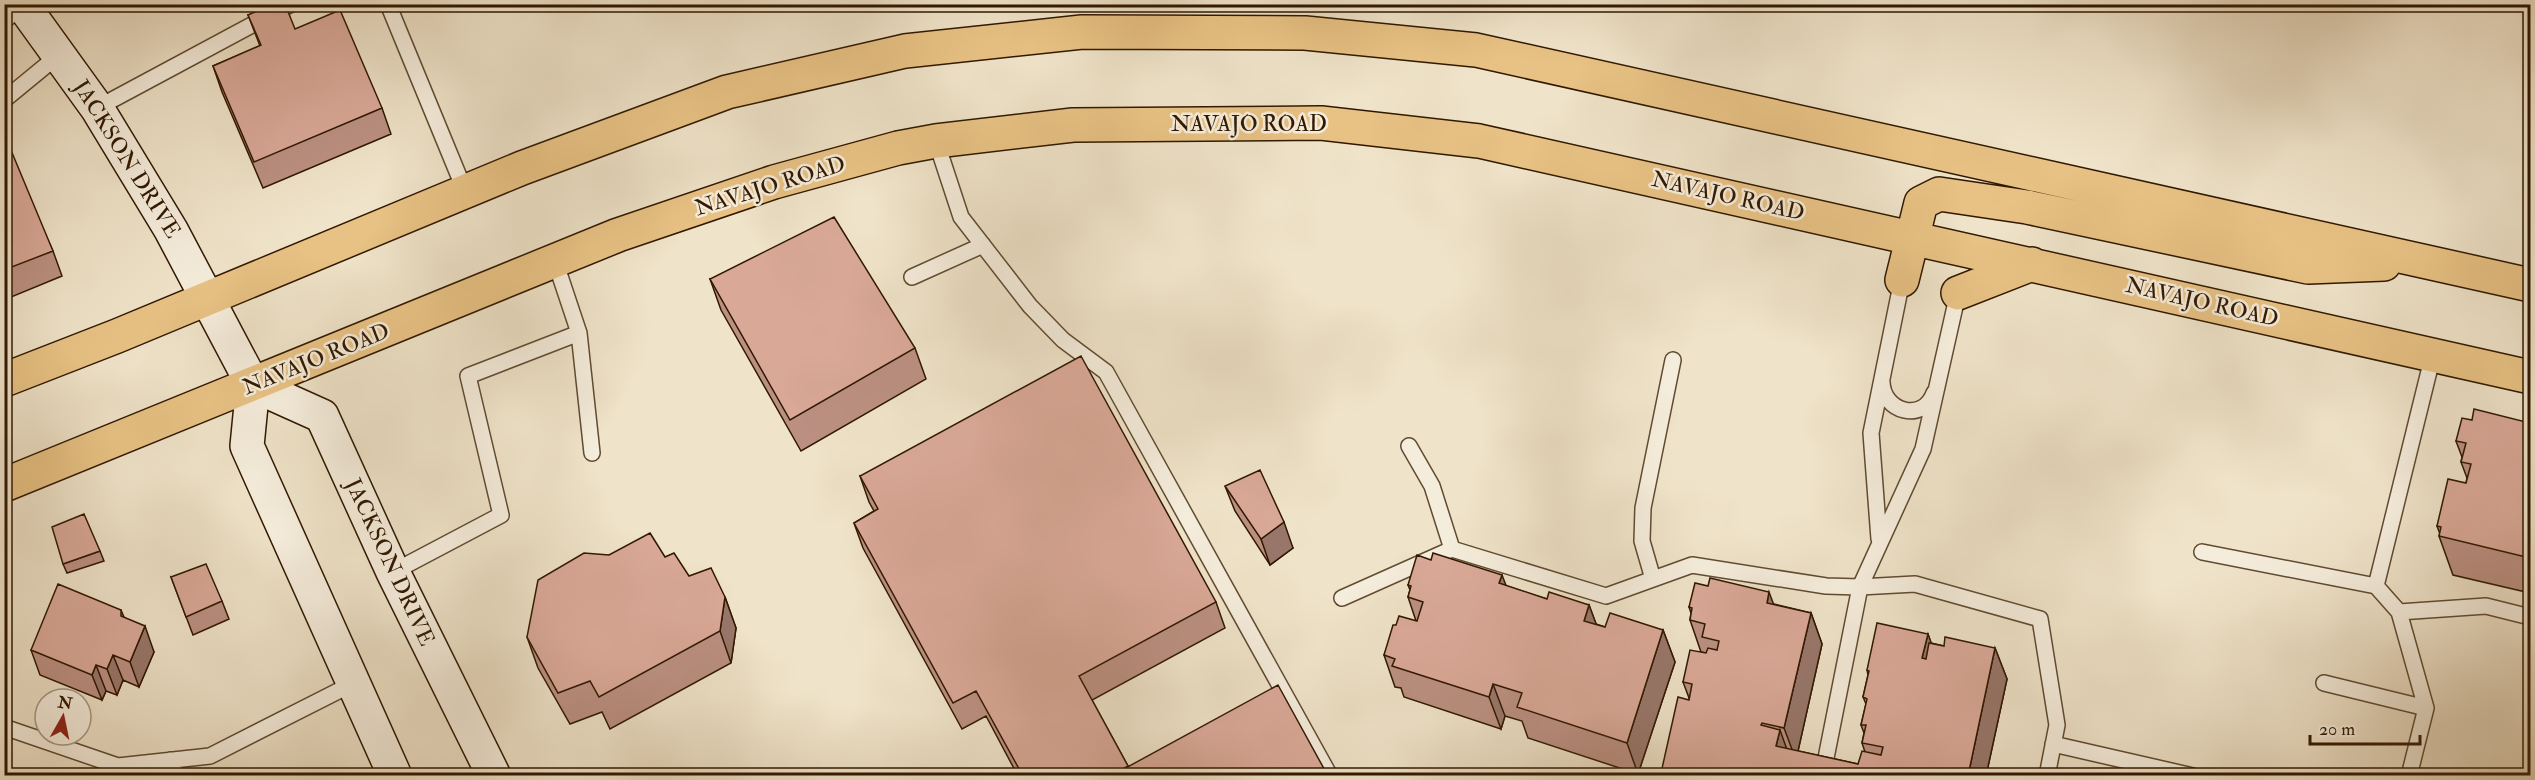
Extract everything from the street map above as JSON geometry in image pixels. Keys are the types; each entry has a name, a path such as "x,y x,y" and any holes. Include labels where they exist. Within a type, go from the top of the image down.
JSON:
{"main road":[{"name":"JACKSON DRIVE","path":"17,10 60,54 97,108 179,243 253,385 322,416 393,572 494,776"},
{"path":"4,380 465,191 727,92 905,51 1082,32 1305,33 1476,50 2530,285"},
{"name":"NAVAJO ROAD","path":"4,485 618,235 774,182 898,148 936,141 1073,125 1321,123 1479,141 2530,377"},
{"path":"1902,280 1921,203 1939,194 2027,207 2308,267 2428,262"},
{"path":"1958,293 2032,264"},
{"path":"253,385 247,446 395,776"}],"lane":[{"path":"97,108 291,4"},
{"path":"388,4 465,191"},
{"path":"4,100 60,54"},
{"path":"936,141 961,217 1030,306 1063,340 1106,372 1330,776"},
{"path":"912,277 983,245"},
{"path":"555,261 579,333 592,453"},
{"path":"1880,542 1871,433 1902,280"},
{"path":"1825,763 1860,587 1923,449 1958,293"},
{"path":"393,572 501,515 468,376 579,333"},
{"path":"2376,586 2433,355"},
{"path":"1653,579 1642,542 1642,508 1673,360"},
{"path":"1882,379 1882,390 1886,400 1894,407 1904,411 1915,411 1925,407 1932,399 1936,389"},
{"path":"1409,446 1432,486 1452,549"},
{"path":"1342,598 1452,549 1606,596 1692,565 1826,586 1915,584 2040,619 2057,725 2047,776"},
{"path":"2202,552 2376,586 2399,612 2426,708 2409,776"},
{"path":"2399,612 2486,606 2530,617"},
{"path":"102,776 118,766 210,756 354,683"},
{"path":"2324,683 2426,708"},
{"path":"4,727 118,766"},
{"path":"2053,744 2193,776"},
{"path":"170,760 177,776"}],"building":[{"path":"273,4 285,4 295,29 340,10 382,108 254,162 213,66 261,45 248,15"},
{"path":"8,143 53,251 4,270 4,144"},
{"path":"834,217 915,348 790,420 710,279"},
{"path":"1081,356 1216,602 1079,676 1128,766 1111,776 1023,776 976,691 953,703 854,523 878,509 860,476"},
{"path":"2474,409 2530,423 2530,558 2439,536 2441,527 2437,526 2448,479 2466,483 2471,464 2461,462 2466,443 2456,441 2462,418 2472,420"},
{"path":"1260,470 1284,522 1261,539 1225,486"},
{"path":"84,514 100,551 63,564 52,527"},
{"path":"650,533 665,557 674,553 689,576 711,568 725,597 720,631 599,697 590,681 558,693 527,637 538,580 584,553 609,555"},
{"path":"1433,553 1502,575 1499,583 1547,599 1549,592 1589,605 1584,621 1605,627 1610,613 1663,630 1627,743 1517,707 1522,693 1493,684 1489,697 1392,666 1395,659 1384,655 1393,625 1396,625 1399,616 1417,621 1423,602 1408,597 1411,586 1408,585 1417,555 1431,560"},
{"path":"206,564 222,601 186,617 171,577"},
{"path":"1710,578 1769,592 1767,603 1811,613 1784,728 1762,723 1761,725 1780,730 1776,746 1858,764 1862,751 1881,755 1883,747 1862,743 1866,725 1861,725 1867,699 1863,697 1869,671 1867,670 1877,623 1928,634 1922,658 1926,659 1929,643 1944,646 1945,637 1995,648 1968,776 1673,776 1661,773 1678,697 1689,700 1692,684 1683,682 1690,650 1706,653 1708,648 1717,650 1719,641 1702,637 1705,624 1690,620 1692,608 1689,607 1695,583 1708,586"},
{"path":"58,584 121,610 121,616 145,626 130,662 113,655 107,669 96,665 92,675 31,650"},
{"path":"1278,685 1328,776 1111,776"}]}
